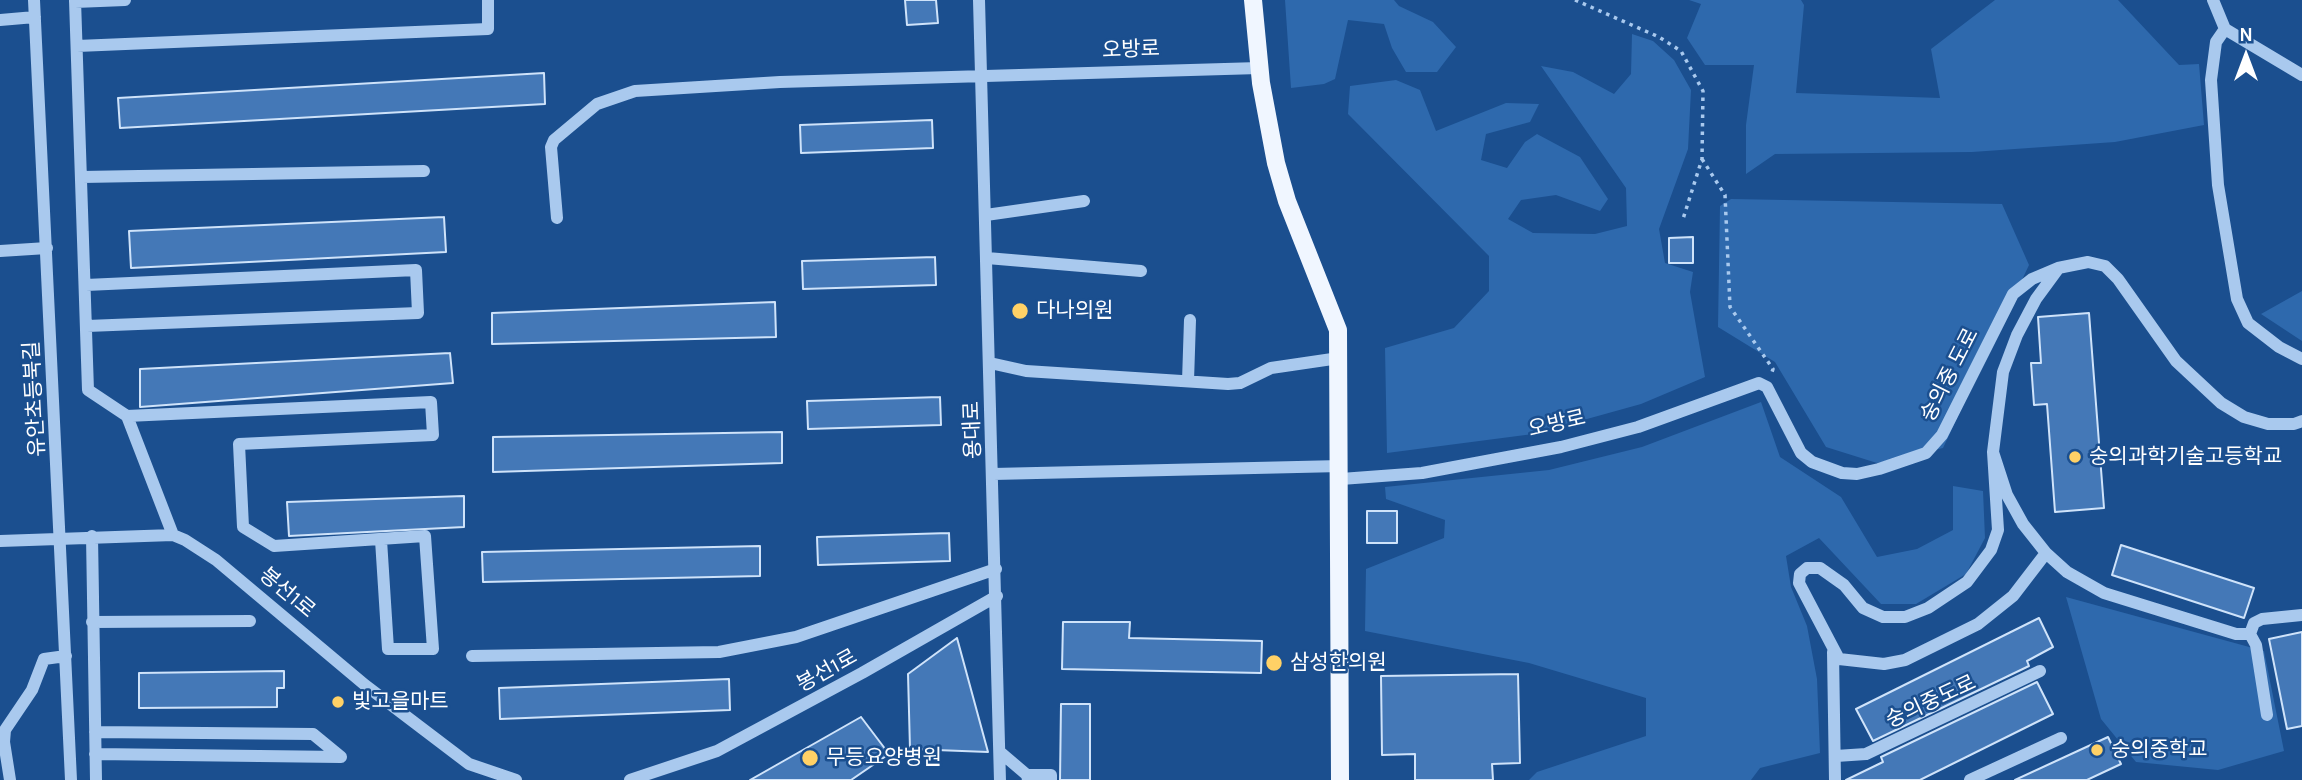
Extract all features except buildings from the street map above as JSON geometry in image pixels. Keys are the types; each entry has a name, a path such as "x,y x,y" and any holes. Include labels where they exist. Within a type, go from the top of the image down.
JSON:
{"main road":[{"path":"1253,0 1259,68 1276,163 1287,201 1338,330 1340,780"}],"street":[{"name":"유안초등북길","path":"34,0 71,780"},
{"path":"0,541 173,535 127,416 89,390 75,1 125,0"},
{"path":"77,46 488,29 488,0"},
{"name":"용대로","path":"979,0 1000,780"},
{"path":"2213,0 2225,29 2302,75"},
{"path":"0,20 35,17"},
{"path":"2225,29 2216,42 2211,80 2218,185 2236,299 2248,323 2271,342 2302,359"},
{"name":"오방로","path":"982,78 1259,68"},
{"path":"557,218 551,147 554,140 597,104 615,96 635,91 780,82 982,78"},
{"path":"82,177 424,171"},
{"path":"986,215 1084,201"},
{"path":"0,251 47,248"},
{"path":"987,258 1141,271"},
{"name":"숭의중 도로","path":"1769,391 1801,453 1812,462 1842,473 1857,474 1926,453 1942,435 2013,294 2032,279 2058,268 2088,262 2105,266 2130,295 2176,361 2203,388 2244,417 2268,424 2294,424 2302,421"},
{"name":"숭의중 도로","path":"1833,652 1799,583 1800,574 1807,568 1828,572 1863,608 1884,617 1905,617 1949,595 1980,569 1994,540 1997,494 1993,452 2003,372 2030,311 2058,268"},
{"path":"86,285 416,270 418,313 87,326"},
{"path":"1188,381 1190,320"},
{"path":"990,363 1026,370 1240,383 1271,368 1339,358"},
{"name":"오방로","path":"993,474 1422,473 1560,447 1637,427 1759,383 1769,391"},
{"path":"127,416 431,402 433,435 239,444 243,527 274,546 425,536 433,649 388,649 381,540"},
{"name":"숭의중 도로","path":"1993,452 2007,495 2023,524 2046,553 2067,572 2104,593 2236,634 2250,634"},
{"name":"봉선1로","path":"173,535 216,560 365,685 469,764 516,780"},
{"path":"92,536 96,780"},
{"path":"1833,652 1839,659 1847,660 1884,664 1905,660 1978,624 1999,608 2029,578 2046,553"},
{"path":"472,656 719,652 796,637 996,569"},
{"name":"봉선1로","path":"629,780 653,777 717,751 997,596"},
{"path":"2267,715 2256,645 2250,634 2254,623 2262,619 2302,615"},
{"path":"92,622 250,621"},
{"path":"1833,652 1835,780"},
{"path":"10,780 2,742 5,730 32,690 44,659 66,656"},
{"name":"숭의중도로","path":"1836,756 1866,754 2040,671"},
{"path":"95,732 313,734 341,757 95,754"},
{"path":"1970,780 2061,738"},
{"path":"1000,752 1027,778 1051,775 1052,780"}],"path":[{"path":"1575,0 1659,37 1681,51 1703,91 1702,159 1683,219"},
{"path":"1702,159 1725,195 1730,307 1773,369 1769,391"}],"shaded area":[{"path":"1285,0 1394,0 1399,6 1433,22 1456,47 1437,72 1406,72 1392,48 1384,24 1348,20 1335,79 1324,84 1291,88"},
{"path":"1689,0 1801,0 1804,5 1796,93 1940,98 1931,49 1995,0 2118,0 2179,65 2199,64 2204,125 2115,142 1972,152 1775,154 1746,174 1746,125 1754,65 1705,65 1687,38 1701,4"},
{"path":"1632,34 1653,41 1674,60 1691,90 1688,149 1659,229 1665,263 1693,272 1690,292 1705,377 1641,404 1533,434 1387,453 1385,348 1454,328 1489,291 1489,256 1348,114 1350,86 1396,80 1420,90 1436,131 1506,103 1539,104 1530,122 1486,134 1481,160 1507,168 1525,142 1537,134 1580,157 1608,199 1600,211 1556,195 1521,200 1508,219 1533,233 1595,234 1627,226 1626,188 1541,66 1573,72 1614,94 1631,74"},
{"path":"1731,199 2002,204 2029,265 1943,448 1877,463 1826,447 1775,362 1718,327 1720,206"},
{"path":"2302,291 2302,341 2261,314"},
{"path":"1761,402 1780,457 1841,497 1877,557 1917,549 1953,530 1953,486 1983,491 1985,538 1966,574 1916,604 1881,604 1819,538 1786,556 1791,587 1807,626 1817,679 1820,753 1760,768 1751,780 1529,780 1537,772 1646,736 1646,698 1529,663 1365,631 1366,569 1444,538 1445,520 1386,499 1385,487 1549,470 1642,447"},
{"path":"2066,597 2264,651 2284,751 2218,770 2136,762 2101,719"}],"place":[{"name":"다나의원","path":"1020,311"},
{"name":"숭의과학기술고등학교","path":"2075,457"},
{"name":"삼성한의원","path":"1274,663"},
{"name":"빛고을마트","path":"338,702"},
{"name":"숭의중학교","path":"2097,750"},
{"name":"무등요양병원","path":"810,758"}]}
